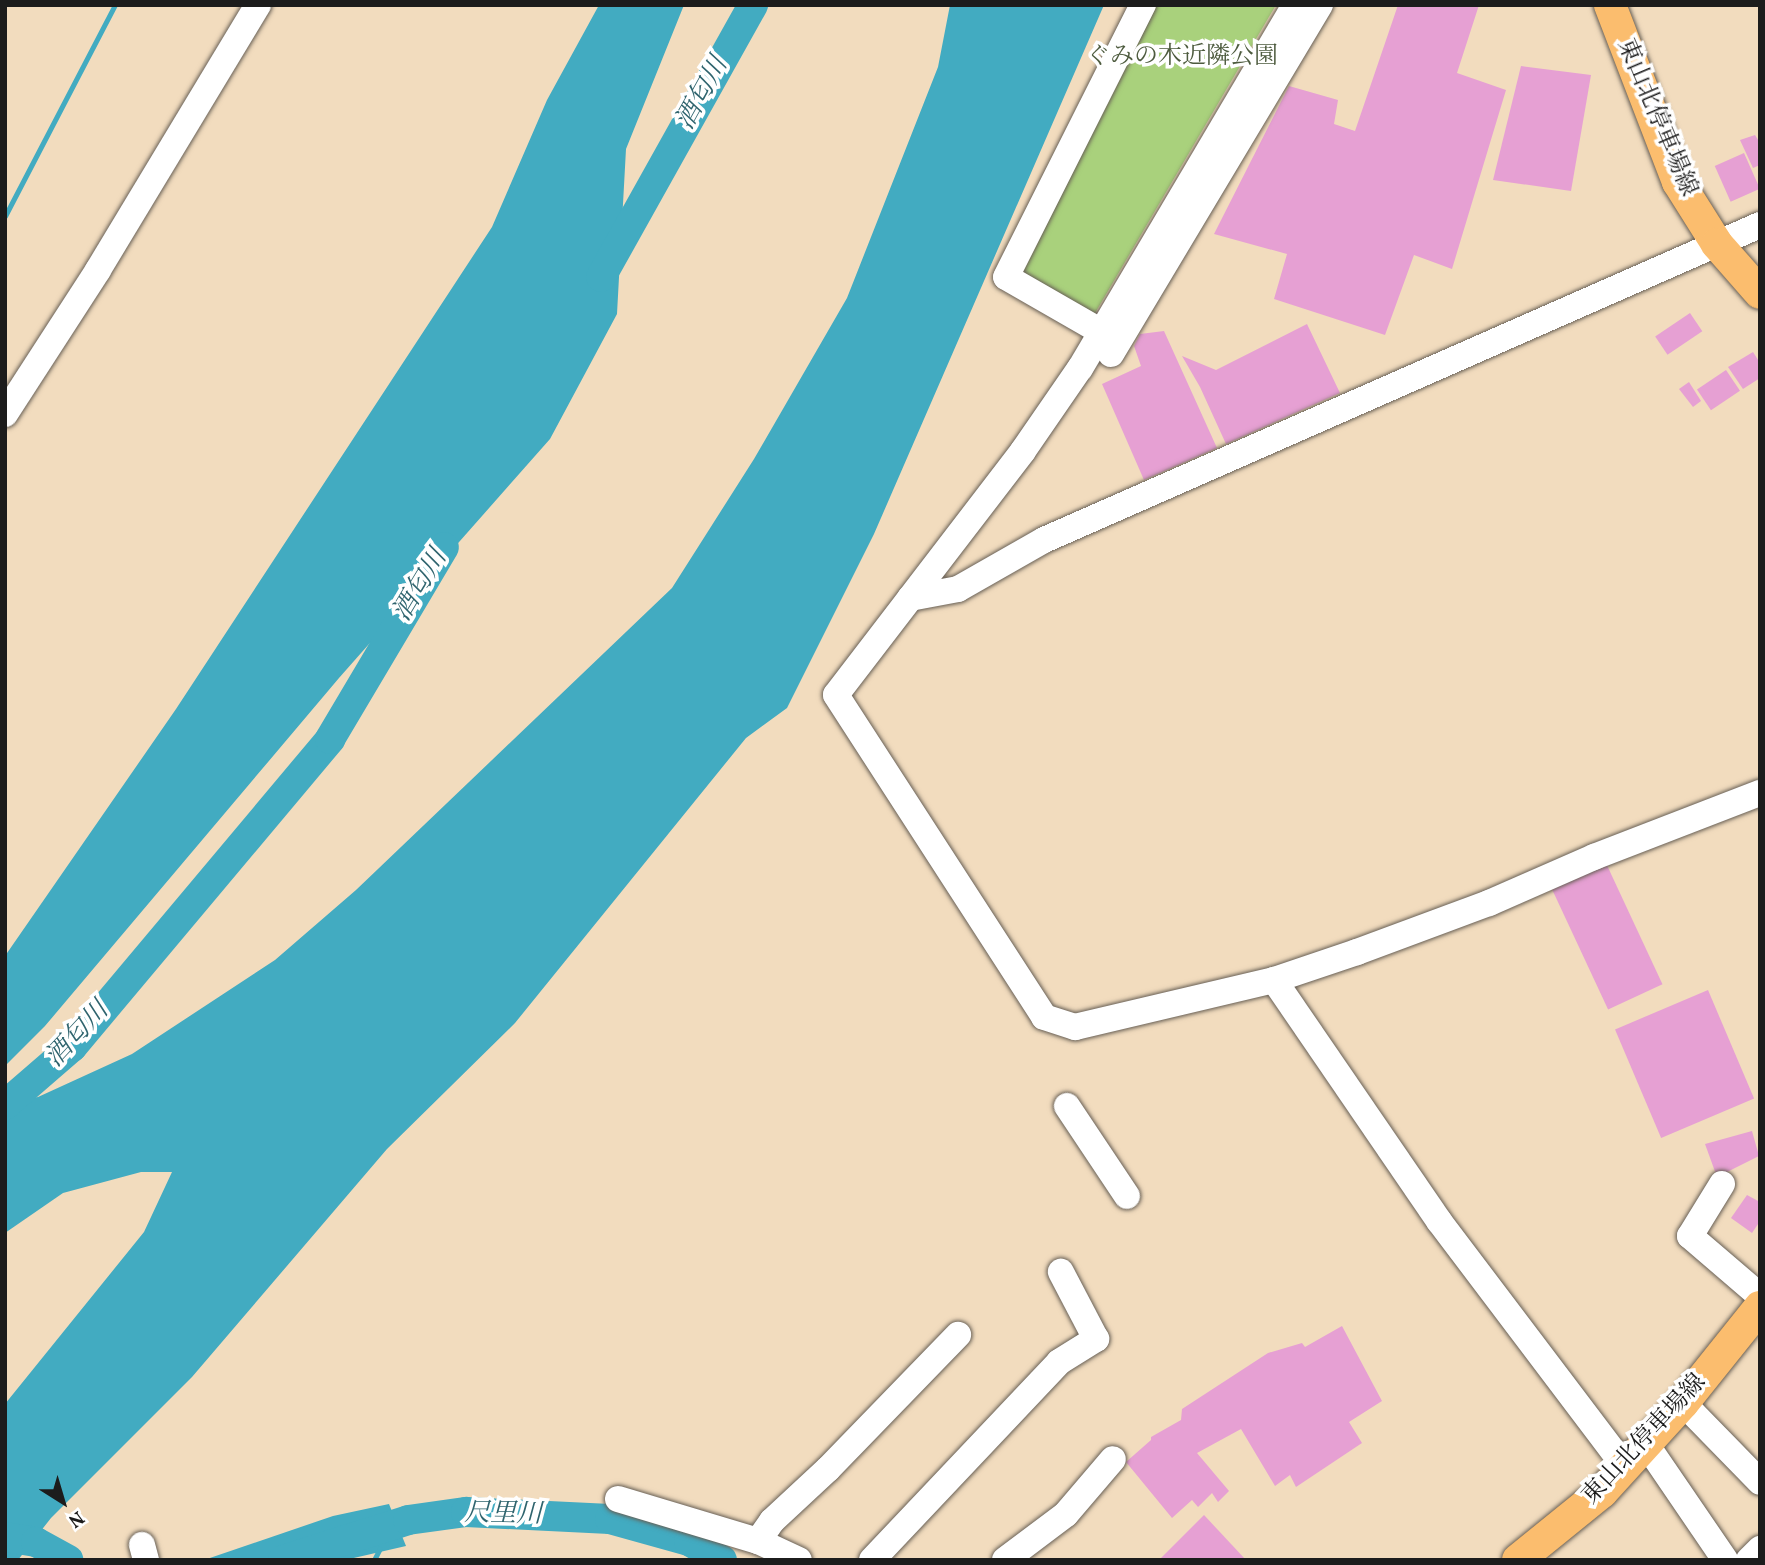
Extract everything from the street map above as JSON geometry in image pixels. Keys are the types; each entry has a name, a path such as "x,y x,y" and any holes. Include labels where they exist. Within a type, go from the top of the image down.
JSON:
{"main road":[{"name":"東山北停車場線","path":"1610,5 1678,182 1717,244 1760,293"},
{"name":"東山北停車場線","path":"1518,1560 1602,1492 1683,1403 1760,1307"}],"street":[{"path":"5,414 98,270 258,5"},
{"path":"1105,343 1006,277 1143,5"},
{"path":"1105,343 1295,5"},
{"path":"1321,5 1105,343 836,695 1044,1017 1075,1027 1274,980 1489,903 1594,857 1760,793"},
{"path":"910,598 958,589 1044,540 1760,225"},
{"path":"1274,980 1439,1221 1625,1467"},
{"path":"1067,1106 1127,1196"},
{"path":"1722,1184 1690,1236 1760,1296"},
{"path":"872,1560 1059,1362 1096,1339 1061,1272"},
{"path":"758,1541 772,1521 828,1469 958,1335"},
{"path":"1683,1403 1760,1482"},
{"path":"1646,1444 1725,1560"},
{"path":"1005,1560 1066,1514 1113,1459"},
{"path":"618,1499 758,1541 799,1560"},
{"path":"1749,1560 1760,1549"}],"green space":[{"name":"ぐみの木近隣公園","path":"1150,5 1276,5 1091,320 1021,280 1027,246"}],"water":[{"path":"599,5 684,5 626,149 617,314 550,439 339,678 45,1026 5,1066 5,956 176,709 492,227 547,100"},
{"path":"950,5 1104,5 874,534 787,708 746,738 515,1023 387,1149 192,1377 51,1518 18,1560 5,1560 5,1404 144,1232 172,1172 141,1172 63,1193 5,1233 5,1103 38,1097 132,1054 275,960 356,890 672,588 754,459 847,298 938,67"},
{"path":"389,1504 406,1546 345,1560 204,1560 333,1516"}],"building":[{"path":"1398,5 1479,5 1457,73 1506,90 1452,269 1414,255 1385,335 1274,299 1287,254 1214,234 1289,86 1338,100 1334,124 1355,131"},
{"path":"1521,66 1591,75 1571,191 1493,180"},
{"path":"1755,135 1760,143 1760,165 1753,168 1740,140"},
{"path":"1744,153 1760,189 1731,202 1715,166"},
{"path":"1690,313 1702,331 1667,355 1655,336"},
{"path":"1307,324 1340,393 1226,444 1200,387 1182,356 1216,370"},
{"path":"1164,331 1217,448 1144,480 1102,384 1141,366 1134,346 1140,334"},
{"path":"1753,352 1760,363 1760,378 1743,389 1728,367"},
{"path":"1726,370 1740,391 1711,410 1697,390"},
{"path":"1689,382 1701,401 1693,407 1679,389"},
{"path":"1605,861 1662,984 1608,1010 1551,886"},
{"path":"1708,990 1754,1099 1661,1138 1615,1029"},
{"path":"1752,1131 1759,1156 1717,1177 1705,1144"},
{"path":"1747,1195 1760,1202 1760,1221 1752,1233 1731,1218"},
{"path":"1342,1326 1382,1401 1349,1422 1362,1443 1296,1487 1290,1475 1275,1486 1241,1429 1197,1453 1229,1491 1218,1502 1212,1493 1198,1507 1192,1500 1172,1518 1126,1462 1151,1440 1151,1437 1181,1420 1182,1409 1268,1353 1302,1343 1305,1347"},
{"path":"1204,1515 1246,1560 1159,1560"}],"waterway":[{"path":"5,216 115,5"},
{"name":"酒匂川","path":"601,277 753,5"},
{"name":"酒匂川","path":"5,1105 72,1047 330,739 444,547"},
{"name":"尺里川","path":"283,1560 408,1520 466,1512 610,1519 689,1541 722,1560"},
{"name":"尺里川","path":"5,1537 36,1542 68,1560"},
{"path":"374,1560 380,1548"}]}
